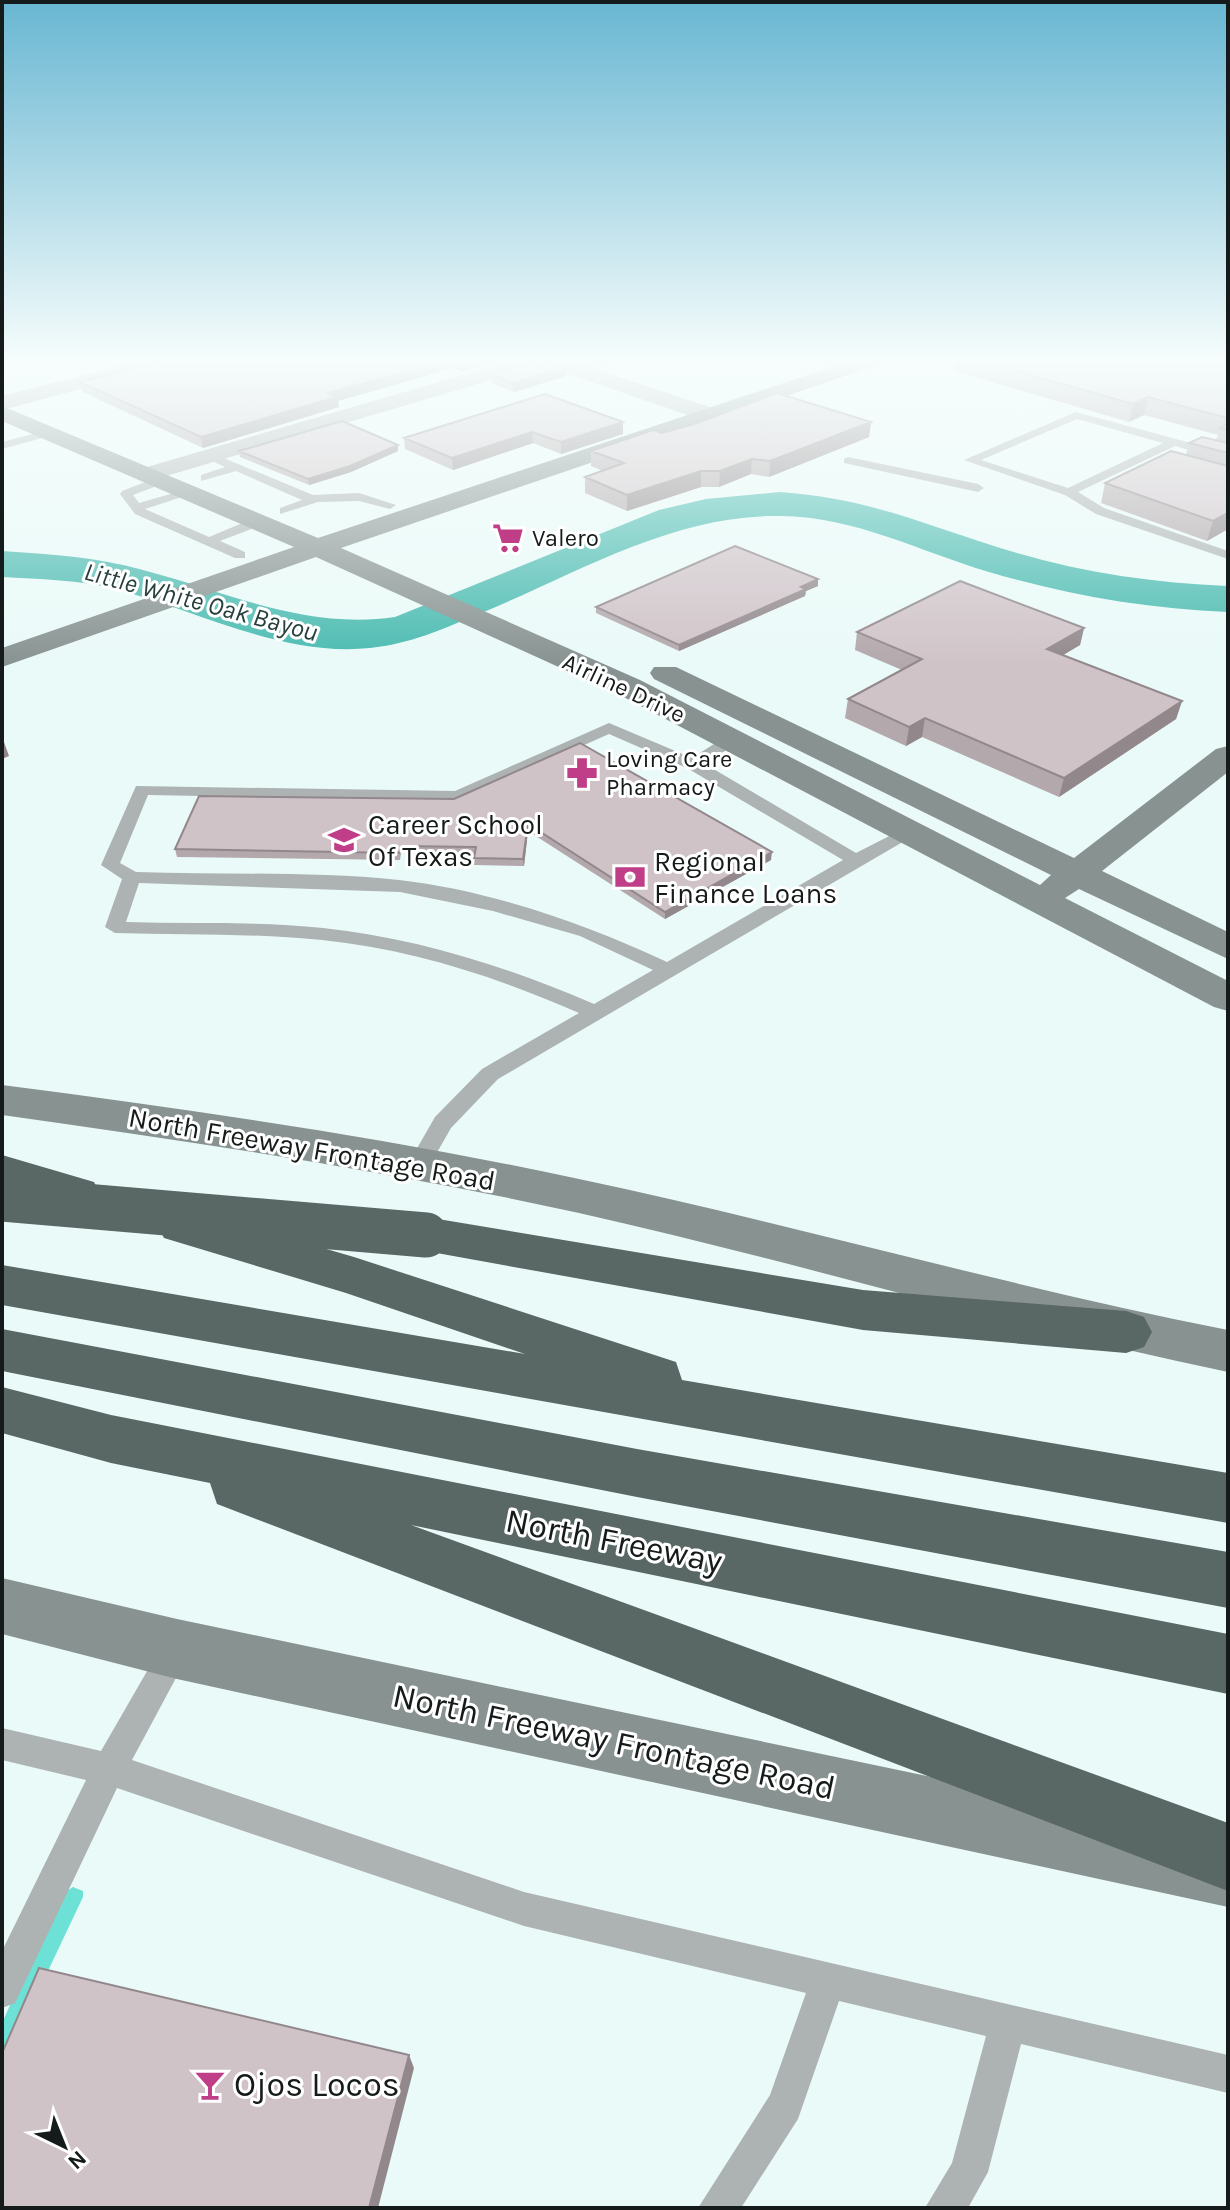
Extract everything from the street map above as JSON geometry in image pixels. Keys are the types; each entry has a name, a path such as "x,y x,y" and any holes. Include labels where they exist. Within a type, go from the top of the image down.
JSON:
{"highway":[{"path":"2,1172 354,1276 796,1424"},
{"path":"2,1199 426,1235 863,1310 1126,1332"},
{"path":"2,1285 1228,1498"},
{"path":"2,1350 637,1473 1228,1580"},
{"name":"North Freeway","path":"2,1410 111,1439 1228,1664"},
{"path":"111,1439 1228,1857"}],"main road":[{"name":"Airline Drive","path":"128,461 162,473 201,475 284,511 319,537 417,590 506,634 629,687 1228,998"},
{"name":"Airline Drive","path":"135,461 162,473"},
{"path":"319,537 390,505 526,461"},
{"path":"2,658 126,614 236,566 319,537 578,461"},
{"name":"Airline Drive","path":"201,475 257,522 319,537 443,576 662,671 1228,947"},
{"path":"2,634 93,604 207,554 236,566"},
{"path":"629,687 662,671"},
{"path":"1039,902 1228,756"},
{"name":"North Freeway Frontage Road","path":"2,1100 350,1149 658,1214 1126,1332 1228,1351"},
{"name":"North Freeway Frontage Road","path":"2,1606 177,1649 1228,1873"}],"street":[{"path":"201,475 242,461"}],"lane":[{"path":"849,461 978,488"},
{"path":"974,461 1069,492 1100,511 1214,545 1228,555"},
{"path":"1069,492 1135,461"},
{"path":"201,475 237,467"},
{"path":"136,508 201,475 237,467 316,499"},
{"path":"162,473 126,494 136,508 207,554 257,522"},
{"path":"284,511 316,499 359,497 390,505"},
{"path":"668,970 587,932 496,906 400,886 132,877 110,865 142,790 458,796 609,728 693,764 856,860"},
{"path":"693,764 731,740"},
{"path":"419,1164 443,1123 490,1074 856,860 909,833"},
{"path":"132,877 115,927 324,934 384,945 531,984 595,1012"},
{"path":"2,1990 109,1769 177,1649"},
{"path":"2,1744 109,1769 524,1909 1228,2074"},
{"path":"718,2208 785,2106 828,1980"},
{"path":"945,2208 969,2172 1008,2022"}],"shaded area":[{"path":"73,1887 83,1891 83,1897 2,2068 2,2023 59,1896"}],"building":[{"path":"264,461 361,461 350,466 308,479"},
{"path":"619,461 746,461 720,471 701,471 627,495 585,477 624,463"},
{"path":"1150,461 1210,461 1228,466 1228,513 1213,521 1105,483"},
{"path":"735,546 818,579 801,587 806,589 679,645 596,607"},
{"path":"960,581 1084,628 1047,649 1182,701 1064,778 925,718 909,727 848,699 922,659 857,632"},
{"path":"580,743 772,852 665,912 528,824 523,859 474,858 476,847 401,846 399,853 175,849 199,796 454,799"},
{"name":"Ojos Locos","path":"39,1968 409,2055 369,2208 2,2208 2,2053"}],"waterway":[{"name":"Little White Oak Bayou","path":"2,564 109,575 297,629 368,635 405,629 673,519 706,511 780,504 861,514 973,553 1099,586 1163,595 1228,599"}],"place":[{"name":"Valero","path":"508,538"},
{"name":"Loving Care Pharmacy","path":"582,773"},
{"name":"Career School Of Texas","path":"344,840"},
{"name":"Regional Finance Loans","path":"630,877"},
{"name":"Ojos Locos","path":"210,2085"}]}
